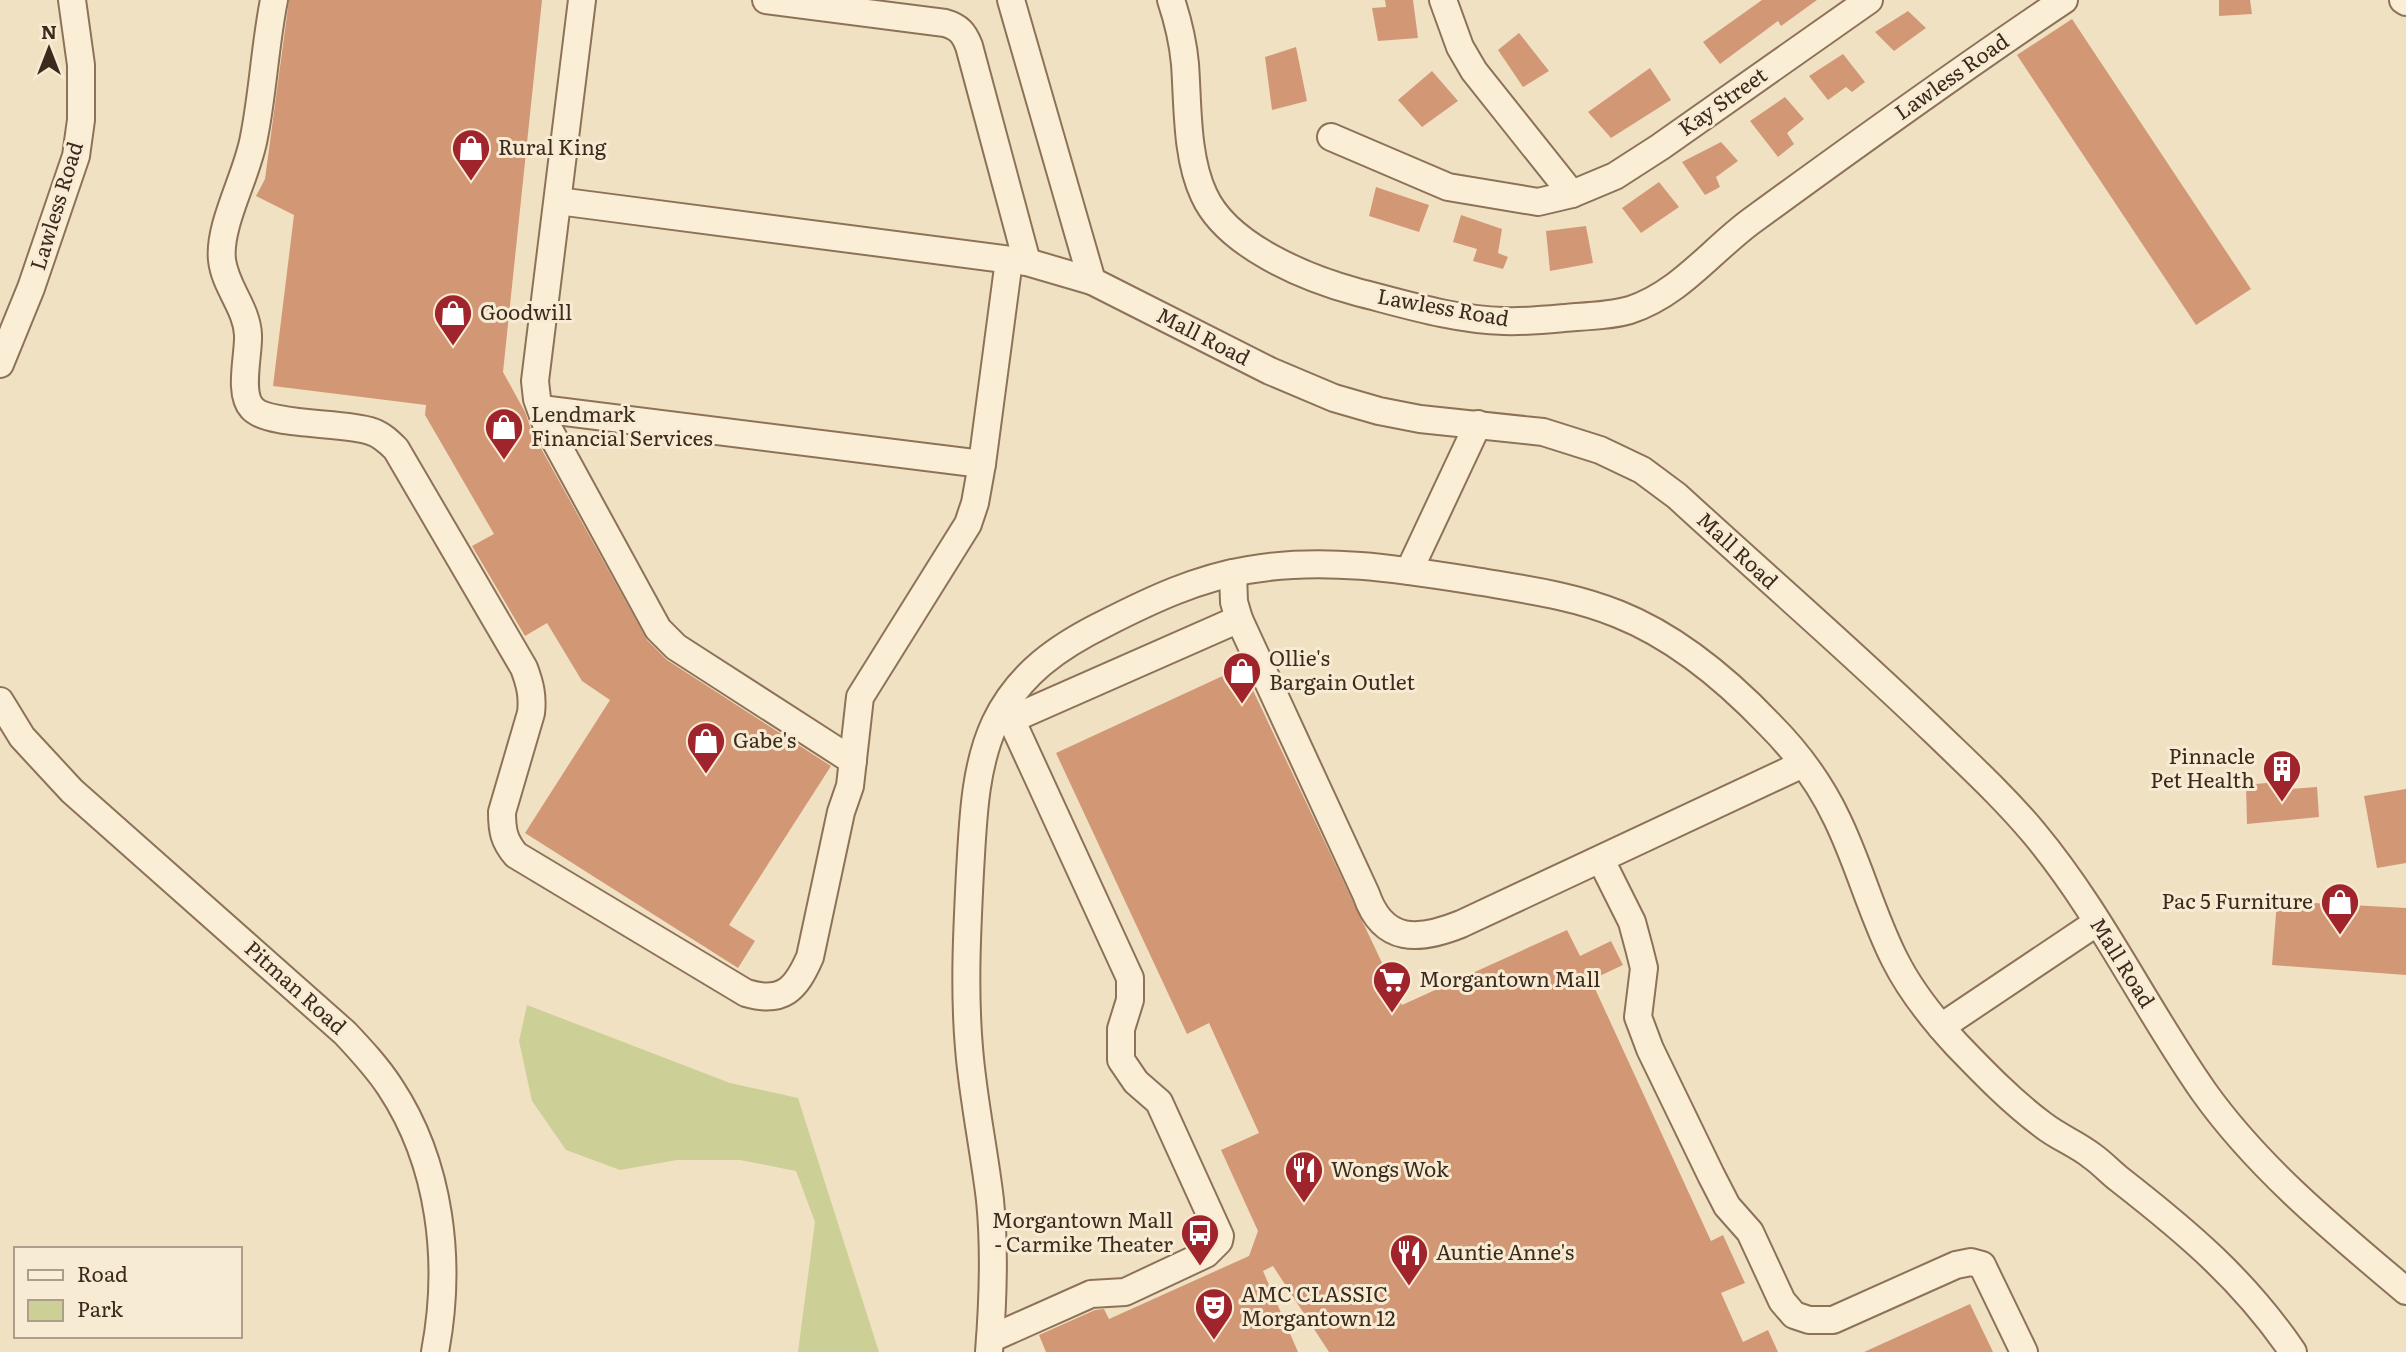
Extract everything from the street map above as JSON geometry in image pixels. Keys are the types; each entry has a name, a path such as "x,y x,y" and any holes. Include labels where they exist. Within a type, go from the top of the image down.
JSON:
{"street":[{"name":"Lawless Road","path":"0,364 31,288 76,156 81,108 81,65 72,0"},
{"path":"274,0 254,137 222,250 226,278 245,319 248,334 246,395 251,407 260,414 276,418 365,429 386,439 397,449 530,684 533,699 528,723 502,813 505,842 516,855 729,984 762,998 777,997 790,990 802,975 810,957 841,811 850,786 860,697 968,524 975,503 1018,261 969,46 957,26 766,0"},
{"path":"582,0 536,381 546,424 658,629 676,647 853,761"},
{"path":"1011,0 1092,281"},
{"name":"Lawless Road","path":"1171,0 1180,28 1195,166 1204,195 1223,222 1250,244 1287,266 1330,284 1405,304 1502,321 1594,316 1629,310 1661,296 1698,269 1743,228 1815,175 2064,0"},
{"path":"1443,0 1460,47 1474,71 1572,194"},
{"name":"Kay Street","path":"1331,137 1448,187 1538,202 1572,194 1615,176 1660,147 1869,0"},
{"name":"Mall Road","path":"558,201 1018,261 1092,281 1270,371 1334,398 1420,419 1544,432 1600,450 1642,470 1677,496 1892,690 2034,833 2073,885 2205,1093 2243,1140 2293,1191 2406,1291"},
{"path":"541,409 982,464"},
{"path":"1409,571 1478,424"},
{"path":"1239,619 1008,712 996,720 983,754 972,841 967,958 970,1054 993,1244 992,1348 1091,1294 1125,1292 1206,1254 1219,1241 1220,1236 1158,1102 1136,1082 1121,1060 1121,1037 1130,1000 1130,978 1008,712 1017,685 1042,661 1067,643 1166,595 1210,578 1252,569 1321,564 1409,571 1578,599 1622,615 1664,636 1702,662 1764,718 1816,780 1838,819 1876,919 1897,964 1921,1003 1941,1027 1990,1079 2043,1126 2092,1156 2213,1255 2249,1295 2293,1352"},
{"path":"1233,573 1234,602 1239,619 1371,910 1388,928 1401,934 1415,936 1441,932 1803,764"},
{"name":"Pitman Road","path":"0,701 22,737 72,791 345,1033 375,1065 391,1088 420,1148 432,1182 438,1212 443,1278 435,1352"},
{"path":"1601,860 1632,922 1639,948 1644,968 1637,1017 1650,1049 1727,1206 1750,1232 1782,1301 1794,1315 1810,1320 1833,1320 1956,1265 1971,1262 1982,1265 2024,1352"},
{"path":"1941,1027 2096,923"}],"green space":[{"path":"527,1005 730,1083 798,1098 879,1352 798,1352 815,1222 796,1171 740,1160 677,1160 620,1170 566,1150 532,1101 519,1041"}],"building":[{"path":"289,0 542,0 503,372 525,412 532,432 647,640 667,660 831,766 729,925 755,941 738,968 525,833 610,700 582,681 547,623 525,636 472,546 494,534 425,415 426,405 273,386 294,215 256,196 265,179"},
{"path":"1385,0 1413,0 1418,38 1378,41 1372,8 1386,7"},
{"path":"1762,0 1817,0 1781,26 1778,21 1720,64 1703,42"},
{"path":"2219,0 2250,0 2252,14 2219,16"},
{"path":"1908,11 1926,28 1894,51 1875,32"},
{"path":"2072,19 2251,289 2196,325 2017,55"},
{"path":"1519,33 1549,71 1523,87 1498,50"},
{"path":"1296,47 1307,101 1272,110 1265,57"},
{"path":"1843,54 1865,82 1852,92 1846,87 1828,100 1809,76"},
{"path":"1650,68 1671,100 1611,138 1588,112"},
{"path":"1432,71 1458,101 1422,127 1398,100"},
{"path":"1785,97 1804,119 1787,133 1794,144 1778,157 1750,121"},
{"path":"1721,142 1738,161 1716,177 1720,187 1705,195 1682,162"},
{"path":"1659,182 1679,207 1641,233 1622,208"},
{"path":"1376,187 1429,205 1419,232 1369,216"},
{"path":"1461,215 1502,229 1498,253 1508,257 1503,269 1473,261 1477,249 1453,242"},
{"path":"1586,226 1593,263 1550,271 1546,231"},
{"name":"Morgantown Mall","path":"1242,667 1402,1005 1567,930 1580,956 1611,941 1623,965 1591,980 1711,1241 1723,1235 1745,1283 1721,1293 1743,1342 1768,1330 1778,1352 1329,1352 1273,1266 1263,1271 1298,1352 1046,1352 1039,1335 1095,1310 1104,1309 1109,1319 1249,1256 1258,1231 1221,1150 1259,1133 1209,1023 1187,1034 1056,753"},
{"name":"Pinnacle Pet Health","path":"2286,781 2290,789 2317,787 2319,817 2247,824 2246,785"},
{"path":"2406,789 2406,863 2377,868 2364,796"},
{"name":"Pac 5 Furniture","path":"2277,901 2406,908 2406,975 2272,965"},
{"path":"1970,1304 1993,1352 1864,1352"}],"place":[{"name":"Rural King","path":"471,182"},
{"name":"Goodwill","path":"453,347"},
{"name":"Lendmark Financial Services","path":"504,461"},
{"name":"Ollie's Bargain Outlet","path":"1242,705"},
{"name":"Gabe's","path":"706,775"},
{"name":"Pinnacle Pet Health","path":"2282,803"},
{"name":"Pac 5 Furniture","path":"2340,936"},
{"name":"Morgantown Mall","path":"1392,1014"},
{"name":"Wongs Wok","path":"1304,1204"},
{"name":"Morgantown Mall - Carmike Theater","path":"1200,1267"},
{"name":"Auntie Anne's","path":"1409,1287"},
{"name":"AMC CLASSIC Morgantown 12","path":"1214,1341"}]}
